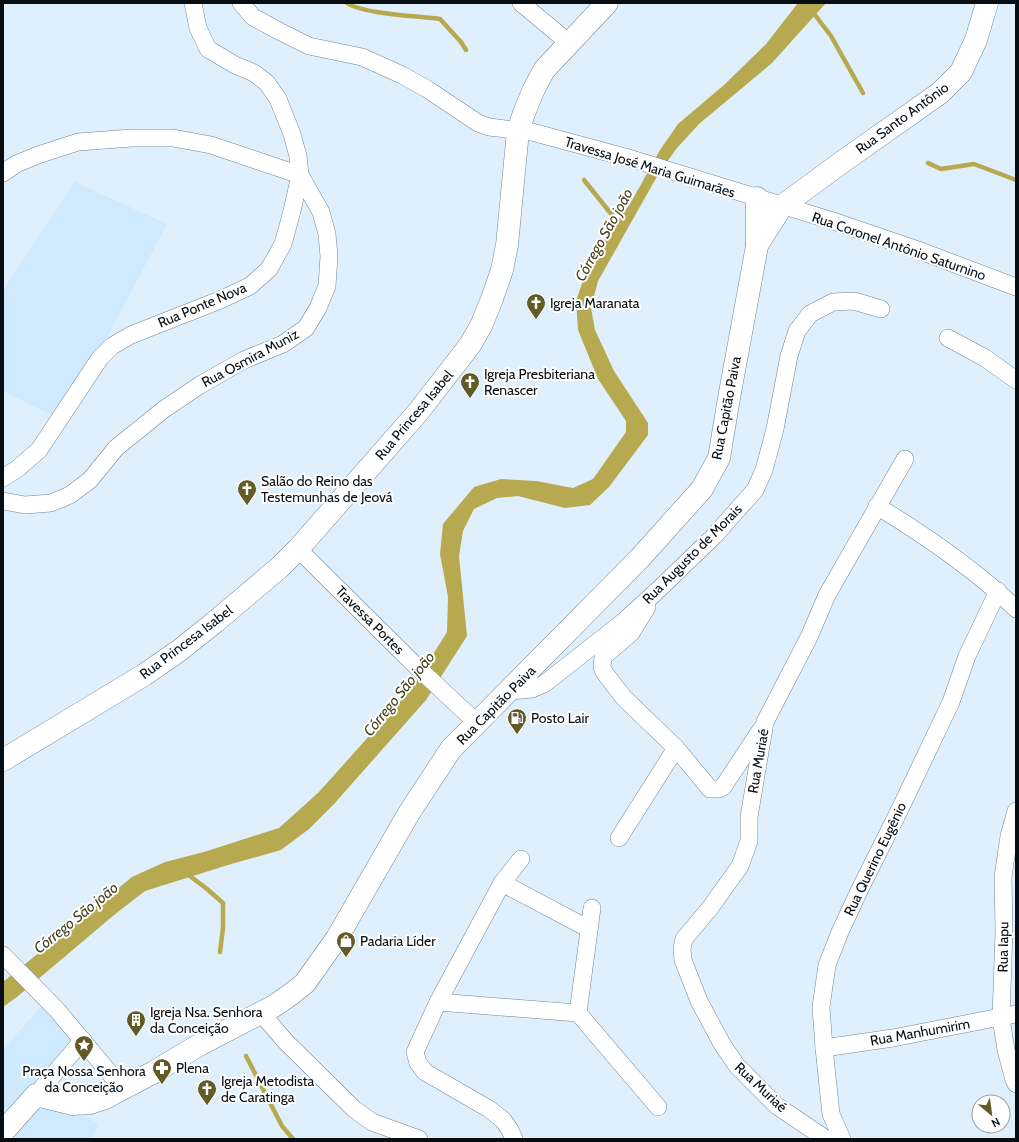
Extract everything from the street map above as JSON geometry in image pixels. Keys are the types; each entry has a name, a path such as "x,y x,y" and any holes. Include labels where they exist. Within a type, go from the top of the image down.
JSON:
{"main road":[{"name":"Rua Princesa Isabel","path":"3,760 144,675 180,650 215,622 280,567 298,549 419,411 470,345 481,326 492,300 507,245 533,91 544,70 607,3"},
{"name":"Rua Santo Antônio","path":"782,206 940,93 961,72 967,61 976,40 987,3"},
{"path":"757,198 757,246"},
{"path":"757,246 782,206"},
{"name":"Rua Capitão Paiva","path":"123,1089 199,1045 274,1006 305,983 337,938 409,813 451,750 640,558 702,489 719,458 728,398 757,246"},
{"path":"3,1132 36,1095 73,1104 90,1103 105,1098 123,1089"}],"street":[{"name":"Rua Ponte Nova","path":"3,478 17,469 39,450 100,358 112,346 131,335 220,300 250,286 269,269 283,244 300,175 298,156 292,134 278,99 267,83 254,73 219,57 208,49 198,28 193,3"},
{"name":"Travessa José Maria Guimarães","path":"241,3 253,17 309,46 362,57 402,75 427,89 478,123 489,127 525,132 632,159 782,206"},
{"path":"521,3 569,43"},
{"path":"3,173 16,164 78,142 132,138 173,138 211,145 300,175"},
{"name":"Rua Osmira Muniz","path":"3,501 25,506 51,504 70,495 90,480 116,448 163,410 200,385 244,360 283,344 306,328 318,308 327,286 329,256 327,234 321,212 300,175"},
{"name":"Rua Coronel Antônio Saturnino","path":"782,206 830,220 911,248 1016,287"},
{"name":"Rua Augusto de Morais","path":"510,691 532,689 544,684 623,622 714,536 755,490 764,470 775,429 789,356 797,331 810,314 833,302 854,301 881,309"},
{"path":"948,338 985,358 1016,380"},
{"name":"Rua Muriaé","path":"826,1139 778,1106 737,1066 722,1044 699,1000 683,960 682,949 684,939 710,908 740,866 749,841 748,817 765,722 809,637 827,595 905,459"},
{"path":"877,506 939,546 998,591 1016,609"},
{"name":"Travessa Portes","path":"298,549 416,666 478,724"},
{"path":"657,591 631,633 603,657 602,667 624,698 676,748 710,789 719,789 723,787 765,722"},
{"name":"Rua Querino Eugênio","path":"842,1139 831,1114 824,1048 821,1006 827,965 859,891 904,802 948,708 967,656 998,591"},
{"path":"619,838 676,748"},
{"name":"Rua Iapu","path":"1016,811 1009,836 1003,877 1008,1016 1006,1050 1016,1084"},
{"path":"516,1136 503,1120 489,1109 425,1072 418,1063 415,1052 438,1002 502,883 521,859"},
{"path":"502,883 589,929"},
{"path":"578,1013 592,908"},
{"path":"3,955 84,1040 123,1089"},
{"path":"438,1002 578,1013 658,1107"},
{"path":"261,1013 286,1042 354,1109 372,1122 419,1139"},
{"name":"Rua Manhumirim","path":"824,1048 893,1038 1008,1016"},
{"path":"36,1095 84,1040"}],"shaded area":[{"path":"798,3 826,3 772,63 699,124 677,148 659,173 598,281 591,308 595,330 614,371 648,423 648,435 609,487 590,505 565,508 518,496 497,498 474,509 463,531 459,556 467,636 426,700 334,804 309,829 281,850 145,891 3,1007 3,982 132,877 165,862 204,852 279,828 319,792 412,688 447,632 448,597 440,554 443,524 474,487 501,479 536,481 573,488 593,479 626,432 626,421 598,379 578,330 576,301 591,257 630,204 660,150 678,124 724,85 766,44"},
{"path":"75,182 167,224 96,358 60,419 3,391 3,293 7,284"},
{"path":"43,1004 74,1039 3,1118 3,1050"},
{"path":"50,1097 70,1105 98,1124 93,1139 13,1139"}],"waterway":[{"path":"347,3 365,10 440,19 461,42 466,50"},
{"path":"812,11 831,36 863,93"},
{"path":"928,163 941,169 974,164 1016,180"},
{"name":"Córrego São joão","path":"584,180 620,225"},
{"path":"186,873 223,903 223,928 220,952"},
{"path":"246,1056 282,1126 293,1139"}],"place":[{"name":"Igreja Maranata","path":"536,320"},
{"name":"Igreja Presbiteriana Renascer","path":"470,399"},
{"name":"Salão do Reino das Testemunhas de Jeová","path":"247,506"},
{"name":"Posto Lair","path":"517,735"},
{"name":"Padaria Líder","path":"346,958"},
{"name":"Igreja Nsa. Senhora da Conceição","path":"136,1037"},
{"name":"Praça Nossa Senhora da Conceição","path":"84,1062"},
{"name":"Plena","path":"162,1085"},
{"name":"Igreja Metodista de Caratinga","path":"207,1106"}]}
